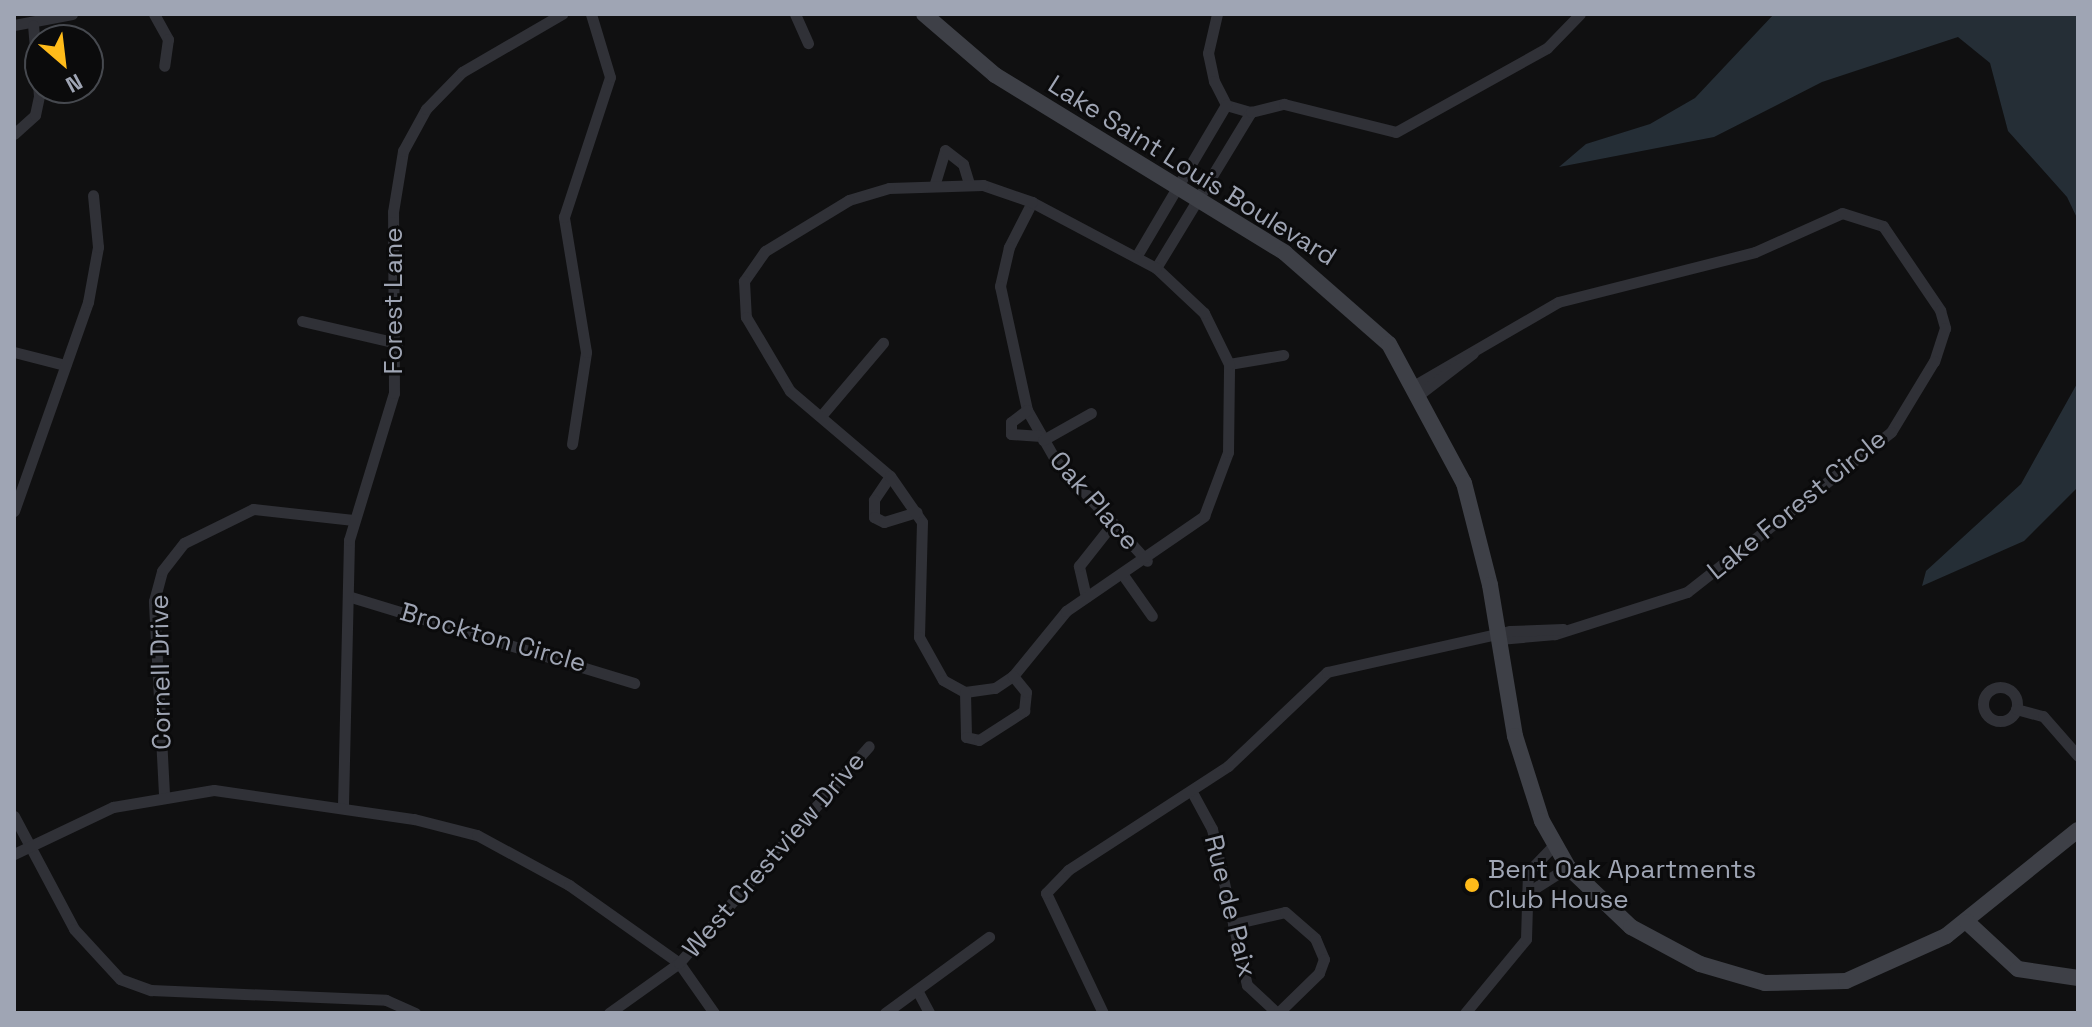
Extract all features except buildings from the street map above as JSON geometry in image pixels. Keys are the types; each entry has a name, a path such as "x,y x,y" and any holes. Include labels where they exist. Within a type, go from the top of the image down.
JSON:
{"main road":[{"name":"Lake Saint Louis Boulevard","path":"924,14 995,75 1197,199 1331,286 1389,344 1417,390 1464,483 1499,639 1520,760 1554,845 1568,867 1631,927 1700,964 1765,983 1817,985 1871,974 1967,922 2078,830"},
{"path":"1967,922 2018,969 2078,978"}],"street":[{"path":"36,24 72,14"},
{"path":"154,14 168,39 164,66"},
{"name":"Forest Lane","path":"343,805 353,520 394,393 397,343 393,212 403,151 426,109 462,72 562,14"},
{"path":"572,444 586,352 564,217 610,77 591,14"},
{"path":"795,14 808,43"},
{"path":"1136,257 1226,105 1208,53 1217,14"},
{"path":"1226,105 1251,112 1284,104 1396,132 1547,48 1580,14"},
{"path":"14,134 35,115 37,104"},
{"path":"1156,268 1251,112"},
{"path":"935,183 945,150 963,164 969,184"},
{"path":"935,183 969,184 1032,202 1156,268 1204,313 1229,364 1228,452 1219,487 1204,516 1147,561 1086,597 1013,676 995,688 965,692 943,680 919,637 927,558 917,512 890,476 821,416 764,357 746,317 744,281 765,251 849,200 935,183"},
{"path":"14,511 88,302 98,247 93,195"},
{"name":"Oak Place","path":"1032,202 1009,247 1000,286 1027,410 1042,438 1147,561"},
{"name":"Lake Forest Circle","path":"1417,390 1558,302 1755,252 1842,213 1883,226 1940,310 1945,328 1934,361 1891,432 1687,592 1522,642 1499,639"},
{"path":"302,321 397,343"},
{"path":"821,416 883,343"},
{"path":"14,352 65,365"},
{"path":"1229,364 1283,355"},
{"name":"Oak Place","path":"1027,410 1011,422 1011,434 1042,438 1091,413"},
{"path":"890,476 874,500 874,517 884,522 917,512"},
{"name":"Cornell Drive","path":"164,794 154,601 162,571 184,543 253,509 353,520"},
{"path":"1086,597 1079,566 1113,523"},
{"path":"1123,575 1152,616"},
{"name":"Brockton Circle","path":"351,597 634,683"},
{"path":"1103,1013 1046,893 1068,870 1192,792 1327,672 1499,639"},
{"path":"965,692 962,725 966,737 979,740 1029,703 1013,676"},
{"path":"2016,709 2043,716 2078,756"},
{"name":"West Crestview Drive","path":"609,1013 679,963 869,746"},
{"path":"14,854 113,807 164,794 214,790 343,805 477,835 569,885 679,963 714,1013"},
{"name":"Rue de Paix","path":"1192,792 1212,829 1247,985 1277,1013"},
{"path":"14,816 74,929 120,979 151,990 386,1000 415,1013"},
{"path":"1465,1013 1526,939 1528,872 1554,845"},
{"path":"1527,893 1568,867"},
{"path":"1233,924 1285,912 1315,938 1324,959 1319,973 1277,1013"},
{"path":"885,1013 989,937"},
{"path":"917,990 929,1013"}],"shaded area":[{"path":"1774,14 2078,14 2078,220 2067,197 2008,131 1990,63 1958,37 1822,82 1714,137 1559,167 1586,144 1650,124 1695,98"},
{"path":"2078,382 2078,487 2024,541 1922,586 1926,571 2021,484"}],"place":[{"name":"Bent Oak Apartments Club House","path":"1472,885"}]}
